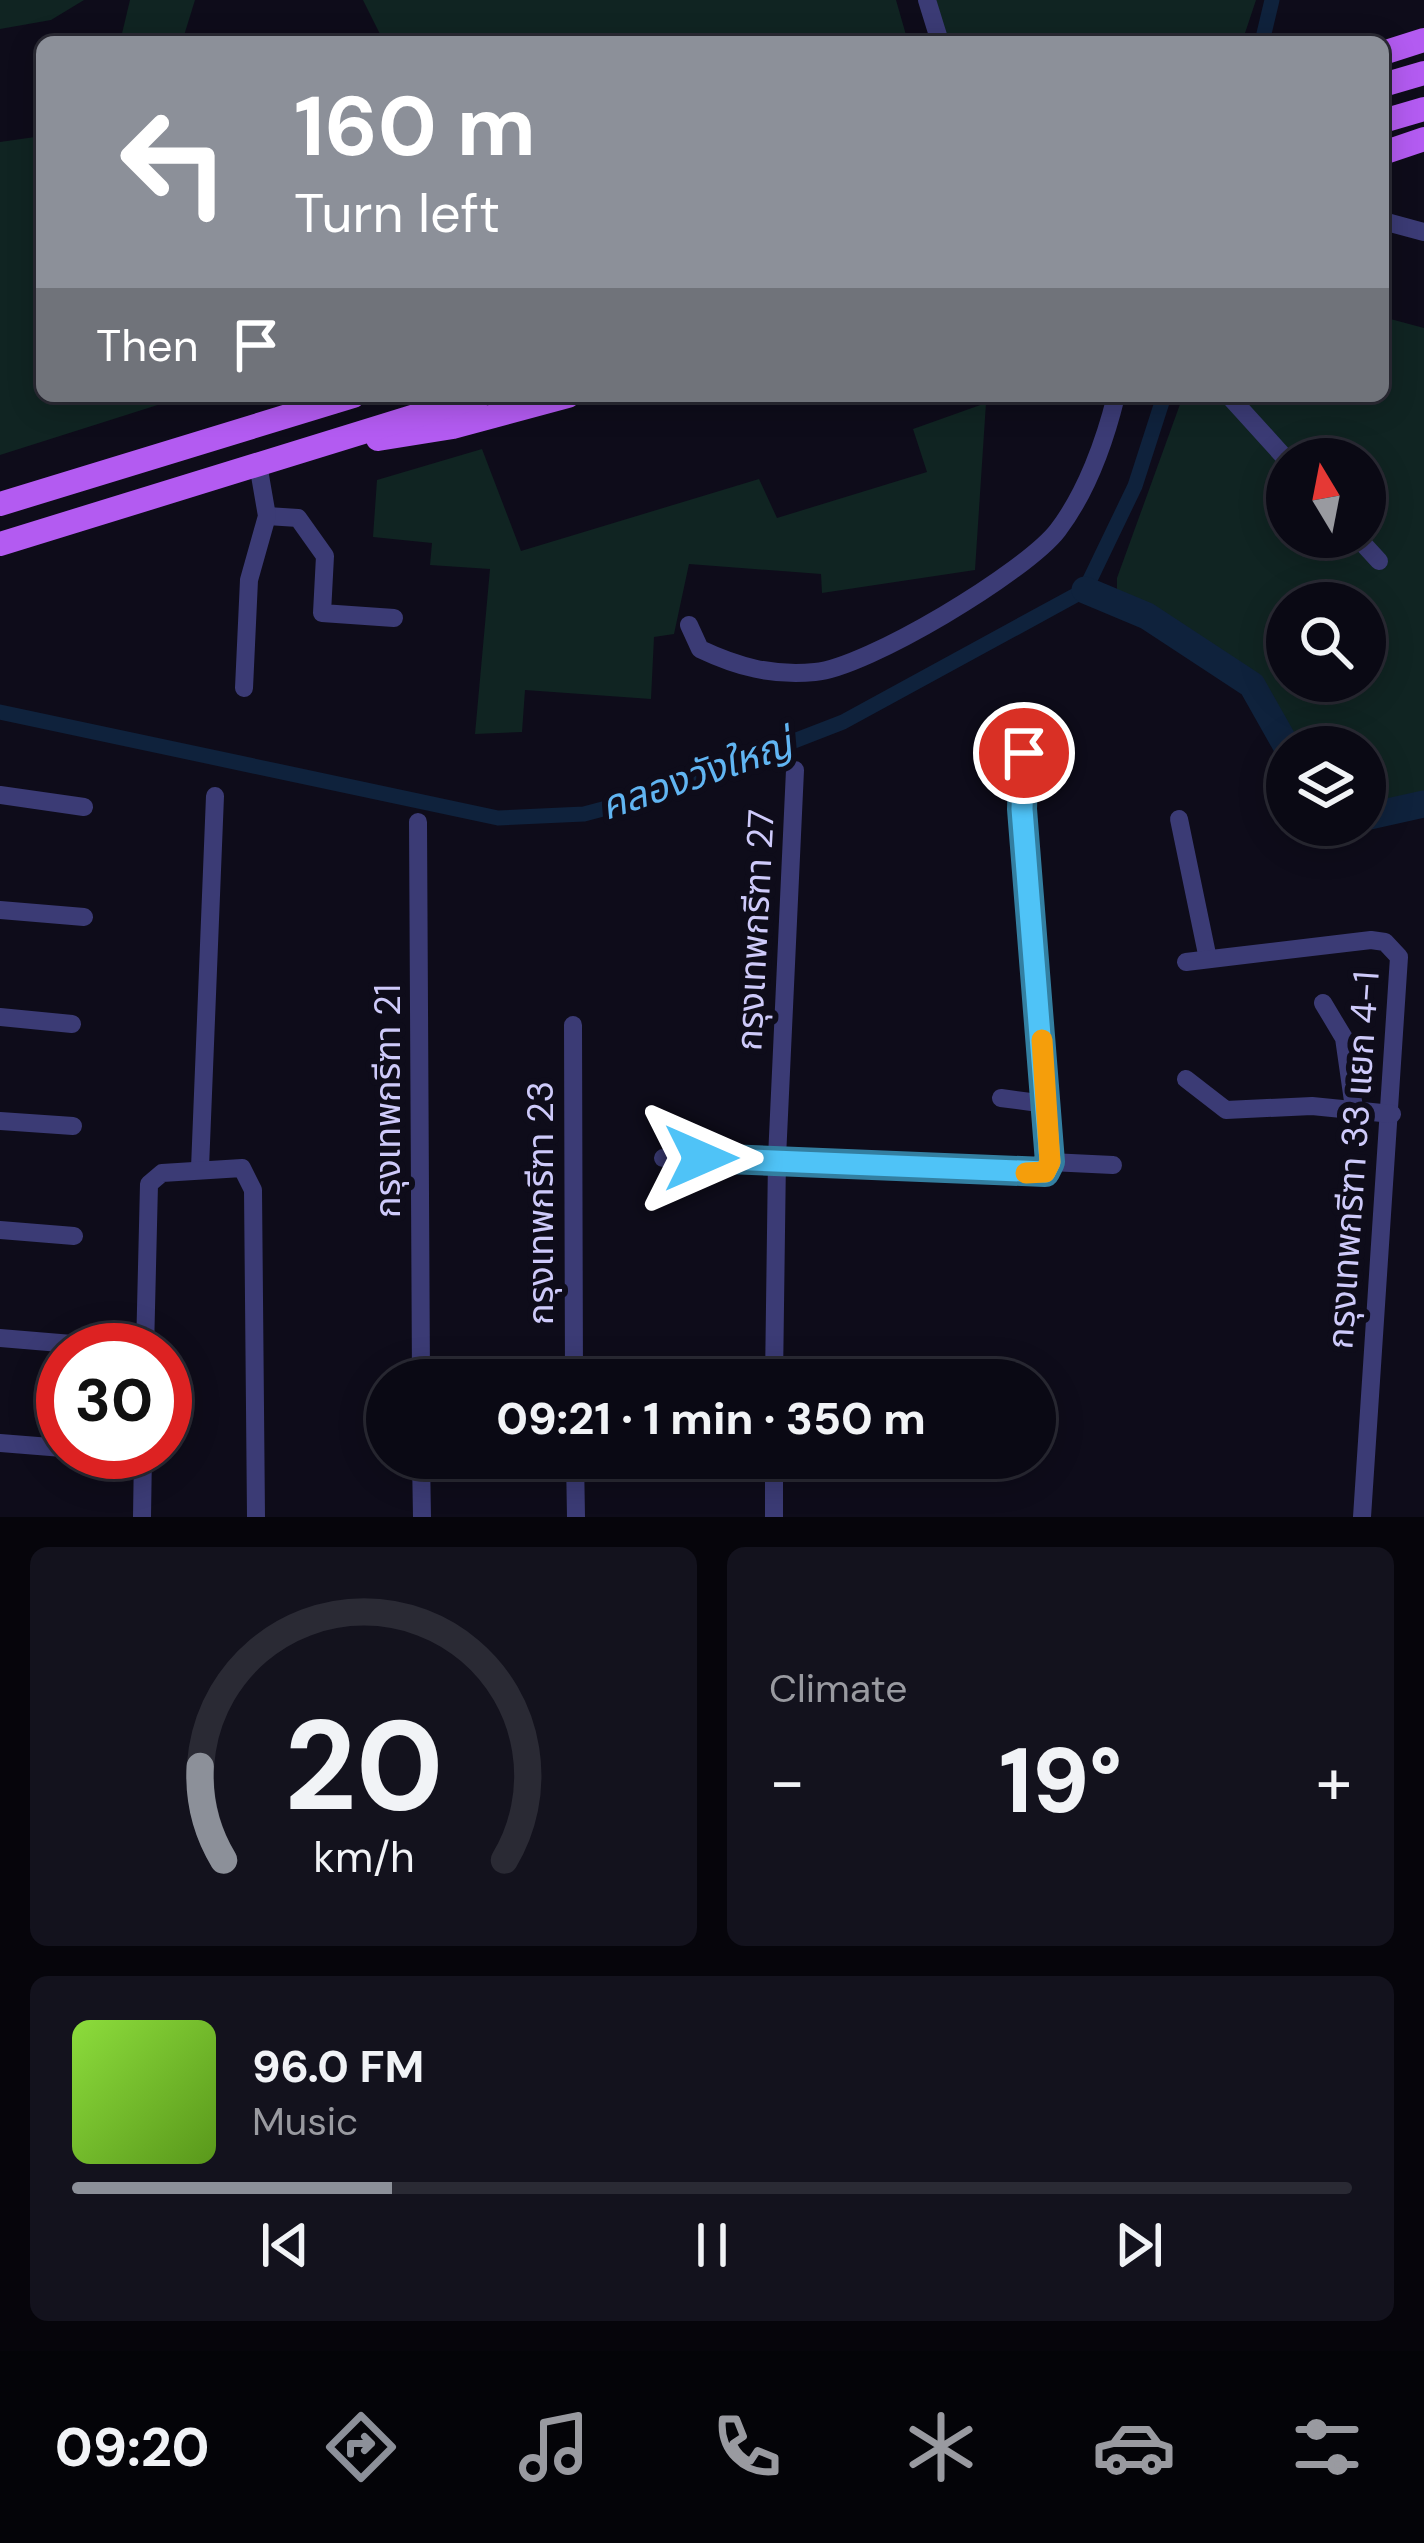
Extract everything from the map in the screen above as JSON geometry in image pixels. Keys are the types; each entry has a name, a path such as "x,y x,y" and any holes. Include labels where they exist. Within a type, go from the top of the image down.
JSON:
{"main road":[{"path":"1389,55 1424,40"},
{"path":"1389,83 1424,73"},
{"path":"1389,123 1424,109"},
{"path":"1389,127 1423,140"},
{"path":"1389,151 1423,140"},
{"path":"0,504 325,402"},
{"path":"0,544 461,402"},
{"path":"339,440 396,439 544,402"}],"street":[{"path":"926,0 938,36"},
{"path":"1389,223 1424,232"},
{"path":"689,625 700,649 741,668 820,672 863,658 1000,580 1057,532 1108,427 1114,402"},
{"path":"1234,402 1267,438"},
{"path":"244,688 249,580 268,516 258,464"},
{"path":"268,516 298,518 326,556 322,613 394,618"},
{"path":"1376,558 1379,561"},
{"path":"663,1158 777,1158 1045,1172 1050,1162 1022,809 1024,753"},
{"name":"กรุงเทพกรีฑา 27","path":"774,1359 777,1158 795,770"},
{"path":"0,795 83,807"},
{"path":"200,1168 215,796"},
{"path":"1179,819 1208,959"},
{"name":"กรุงเทพกรีฑา 21","path":"418,822 421,1359"},
{"path":"0,910 84,917"},
{"name":"กรุงเทพกรีฑา 33 แยก 4-1","path":"1186,962 1371,940 1394,950 1401,973 1361,1517"},
{"path":"1323,1003 1343,1038 1354,1108"},
{"path":"0,1017 72,1024"},
{"name":"กรุงเทพกรีฑา 23","path":"573,1025 574,1359"},
{"path":"1186,1079 1226,1110 1354,1108 1392,1114"},
{"path":"1001,1098 1046,1104"},
{"path":"0,1121 73,1126"},
{"path":"1050,1162 1113,1165"},
{"path":"146,1323 149,1184 156,1174 242,1168 253,1190 256,1517"},
{"path":"0,1230 74,1236"},
{"path":"0,1338 36,1341"},
{"path":"0,1443 36,1446"},
{"path":"142,1517 143,1479"},
{"path":"421,1479 422,1517"},
{"path":"575,1479 576,1517"},
{"path":"774,1479 774,1517"}],"green space":[{"path":"0,0 84,0 51,20 0,29"},
{"path":"130,0 195,0 184,36 121,36"},
{"path":"363,0 896,0 906,36 381,36"},
{"path":"936,0 1256,0 1244,36 946,36"},
{"path":"36,137 36,402 167,402 0,455 0,142"},
{"path":"1389,319 1424,328 1424,797 1386,807 1386,726 1286,726 1271,702 1386,702 1386,582 1266,582 1266,694 1254,675 1177,621 1117,590 1117,578 1181,402 1389,402"},
{"path":"986,403 975,570 822,593 821,574 689,564 674,634 654,637 651,699 525,690 522,732 475,734 490,569 430,565 432,543 373,537 377,480 482,449 521,551 759,479 777,518 927,472 913,429"}],"waterway":[{"name":"คลองวังใหญ่","path":"1263,36 1272,0"},
{"name":"คลองวังใหญ่","path":"0,712 498,818 584,814 652,796 843,722 1085,590 1135,486 1162,402"},
{"path":"1085,590 1147,616 1252,685 1275,726"},
{"path":"1386,812 1424,804"}],"slow traffic":[{"path":"1026,1173 1045,1172 1050,1162 1042,1040"}],"route":[{"path":"701,1158 1045,1172 1050,1162 1022,809 1024,753"}]}
